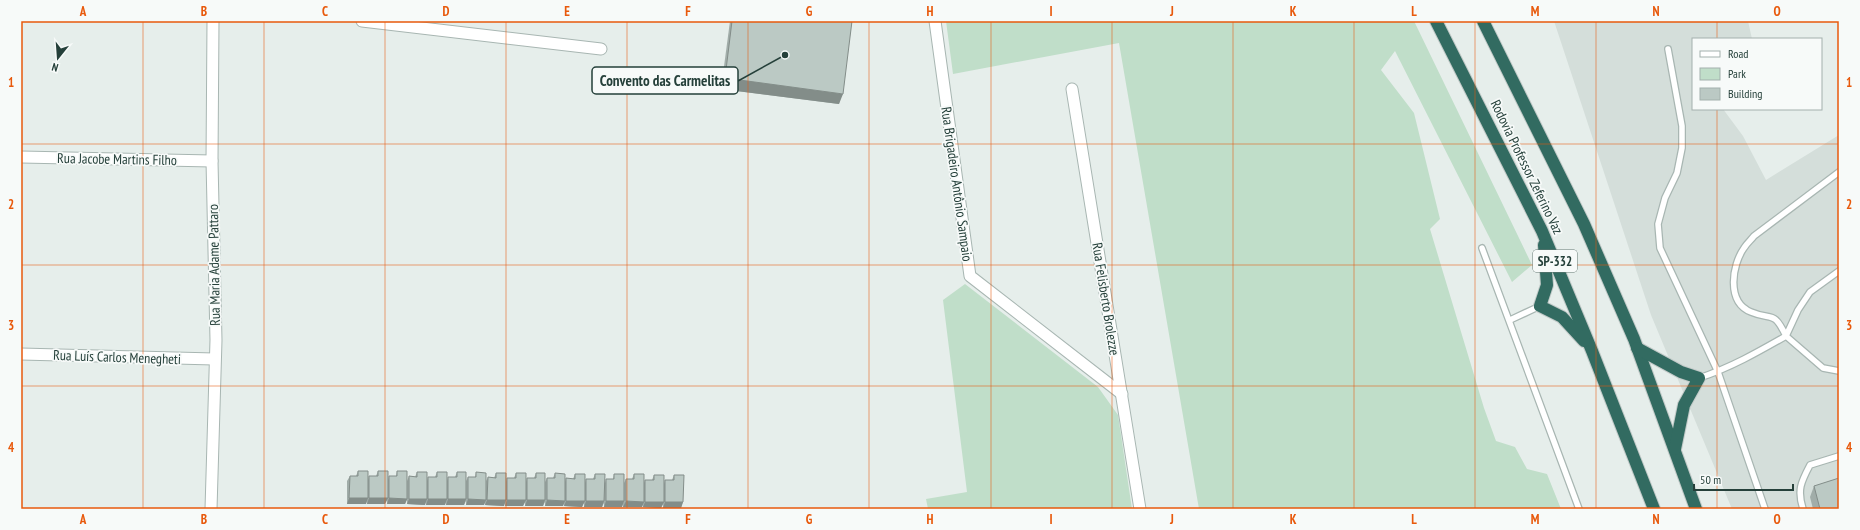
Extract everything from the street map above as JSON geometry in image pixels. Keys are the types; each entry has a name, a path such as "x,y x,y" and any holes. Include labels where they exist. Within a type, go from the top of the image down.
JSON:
{"highway":[{"name":"Rodovia Professor Zeferino Vaz","path":"1436,21 1542,231 1592,351 1654,509"},
{"name":"Rodovia Professor Zeferino Vaz","path":"1483,21 1584,224 1637,348 1696,509"},
{"path":"1542,231 1547,285 1540,306 1562,316 1592,351"},
{"path":"1637,348 1681,372 1699,378 1684,405 1675,451"}],"street":[{"name":"Rua Maria Adame Pattaro","path":"211,509 214,360 216,340 212,161 213,21"},
{"path":"362,21 601,48"},
{"name":"Rua Brigadeiro Antônio Sampaio","path":"935,21 970,276 1122,394"},
{"name":"Rua Felisberto Brolezze","path":"1072,89 1140,509"},
{"name":"Rua Jacobe Martins Filho","path":"21,157 212,161"},
{"name":"Rua Luís Carlos Menegheti","path":"21,354 214,360"}],"lane":[{"path":"1668,49 1682,126 1682,148 1677,173 1665,198 1658,224 1660,248 1718,372 1765,509"},
{"path":"1839,172 1754,236 1744,248 1736,268 1733,284 1736,300 1750,312 1769,316 1779,322 1786,336 1823,368 1839,371"},
{"path":"1482,248 1579,509"},
{"path":"1699,378 1741,362 1786,336 1798,310 1810,292 1839,271"},
{"path":"1510,320 1540,306"},
{"path":"1803,509 1799,495 1802,479 1810,465 1839,456"}],"shaded area":[{"path":"1554,21 1748,21 1752,38 1692,38 1692,110 1724,110 1743,136 1766,180 1839,135 1839,509 1732,509 1651,315"}],"green space":[{"path":"946,21 1414,21 1532,265 1512,282 1395,51 1381,70 1414,113 1440,219 1430,229 1484,408 1496,441 1515,447 1527,469 1547,474 1561,509 1199,509 1119,43 953,74"},
{"path":"965,284 1098,387 1118,415 1132,509 928,509 926,499 967,492 943,300"}],"building":[{"path":"732,21 852,21 843,94 725,78"},
{"path":"358,471 368,471 368,498 349,498 350,476 358,476"},
{"path":"378,471 388,471 388,498 369,498 369,476 378,476"},
{"path":"397,471 407,471 407,499 389,498 389,476 397,476"},
{"path":"417,472 427,472 427,499 409,499 409,476 417,477"},
{"path":"437,472 447,472 447,499 428,499 428,477 437,477"},
{"path":"457,472 466,472 466,499 448,499 448,477 457,477"},
{"path":"476,472 486,473 486,500 468,499 468,477 476,477"},
{"path":"496,473 506,473 506,500 487,500 488,477 496,478"},
{"path":"516,473 526,473 526,500 507,500 507,478 516,478"},
{"path":"536,473 545,473 545,500 527,500 527,478 536,478"},
{"path":"555,473 565,474 565,501 547,500 547,478 555,478"},
{"path":"575,474 585,474 585,501 566,501 566,478 575,479"},
{"path":"595,474 605,474 604,501 586,501 586,479 595,479"},
{"path":"614,474 624,474 624,501 606,501 606,479 614,479"},
{"path":"634,474 644,474 644,502 626,501 626,479 634,479"},
{"path":"654,475 664,475 664,502 645,502 645,480 654,480"},
{"path":"674,475 684,475 683,502 665,502 665,480 674,480"},
{"path":"1839,478 1839,509 1820,509 1814,486"}],"place":[{"name":"Convento das Carmelitas","path":"785,55"}]}
